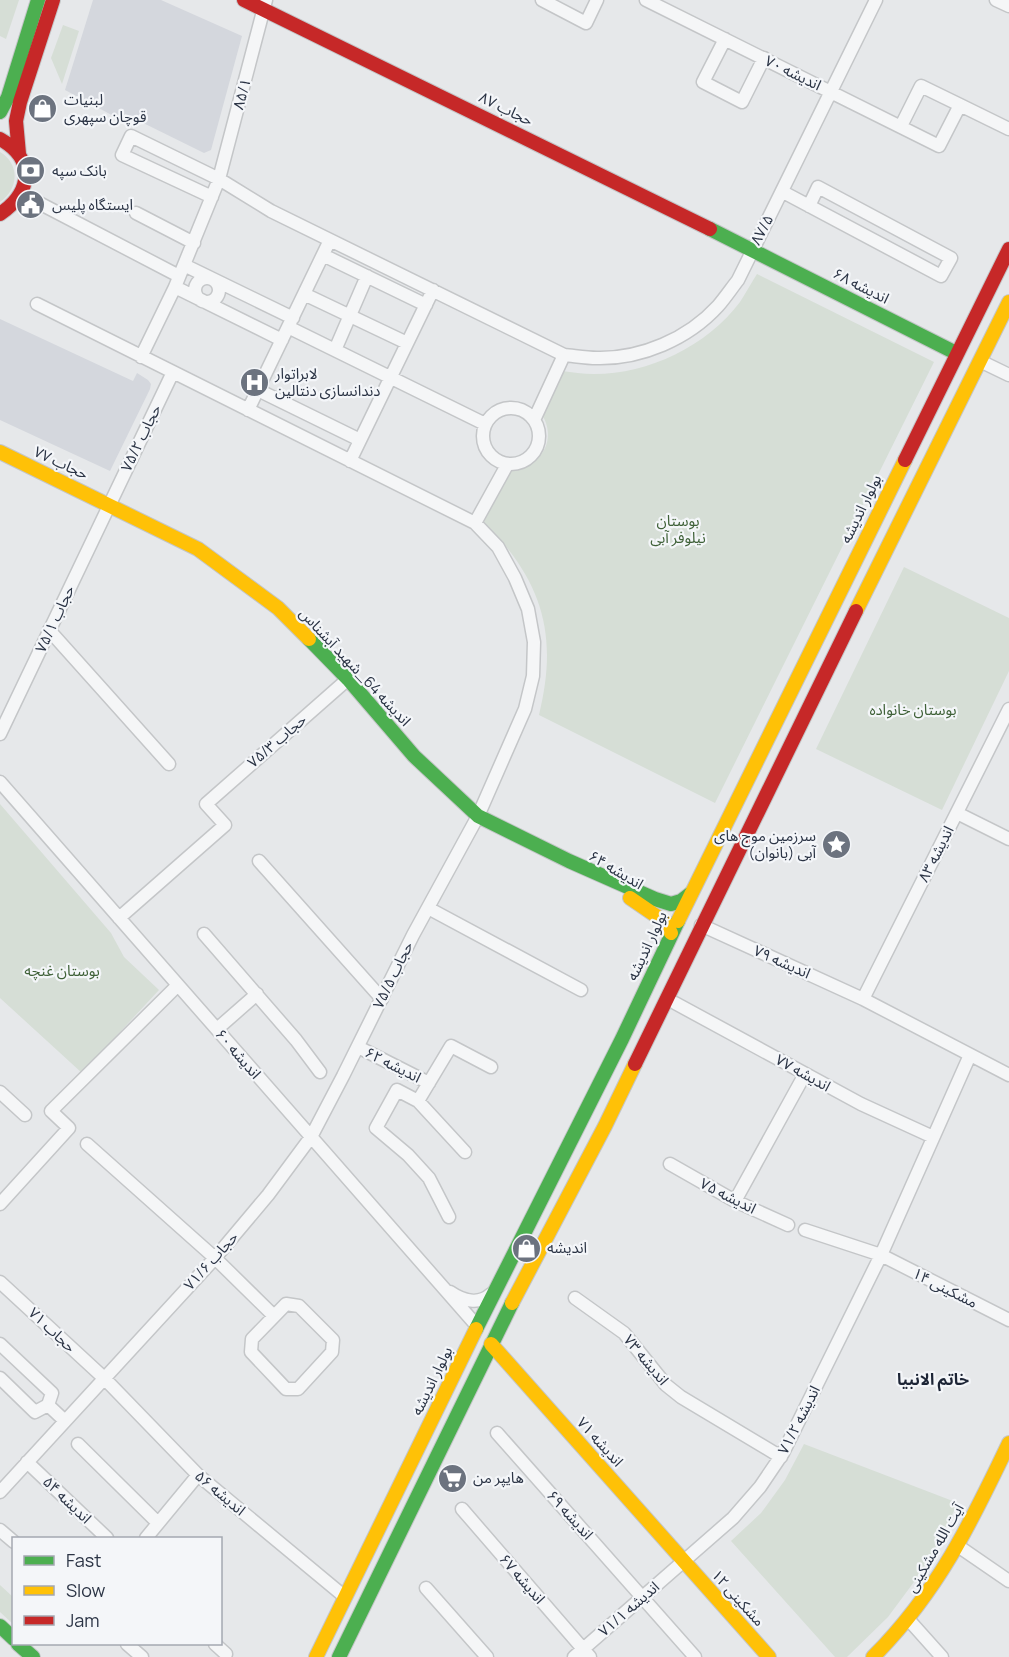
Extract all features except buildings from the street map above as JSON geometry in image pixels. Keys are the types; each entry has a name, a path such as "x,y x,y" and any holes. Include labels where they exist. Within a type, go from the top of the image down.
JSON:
{"main road":[{"path":"0,112 8,97 38,0"},
{"path":"0,214 16,203 26,184 16,121 53,0"},
{"name":"حجاب ۸۷","path":"244,0 265,4 752,250"},
{"path":"0,140 20,154"},
{"name":"بولوار اندیشه","path":"316,1657 494,1291 622,1039 671,933 956,352 1009,249"},
{"name":"اندیشه ۶۸","path":"752,250 956,352"},
{"path":"339,1657 491,1344 605,1126 701,925 1009,302"},
{"name":"حجاب ۷۷","path":"0,452 109,504"},
{"name":"اندیشه 64_شهید آبشناس","path":"109,504 198,549 278,608 348,679 414,756 478,816 569,861"},
{"path":"569,861 671,904 681,901 690,894"},
{"name":"اندیشه ۶۴","path":"569,861 650,910 664,922 671,933"},
{"path":"622,1039 643,1048"},
{"name":"اندیشه ۷۱","path":"491,1344 683,1561"},
{"name":"آیت الله مشکینی","path":"873,1657 922,1603 1004,1468 1009,1443"},
{"name":"مشکینی ۱۲","path":"683,1561 769,1657"},
{"path":"0,1626 12,1637"},
{"path":"19,1645 33,1657"}],"street":[{"path":"542,0 586,23 597,0"},
{"name":"اندیشه ۷۰","path":"646,0 939,146 960,105"},
{"name":"۸۷/۵","path":"564,355 597,358 631,355 663,345 692,329 717,307 738,280 876,0"},
{"path":"996,0 1009,6"},
{"name":"۸۵/۱","path":"141,357 180,276 219,179 265,4"},
{"path":"725,39 703,82 741,102 764,58"},
{"path":"901,126 921,86 1009,129"},
{"path":"212,197 122,155 131,136 219,179 271,211 564,355 534,420"},
{"path":"783,192 808,206 941,276 951,258 818,187 808,206"},
{"path":"39,203 180,276 214,280 219,286 217,297 211,302 203,302"},
{"path":"136,213 194,243"},
{"path":"248,410 330,240"},
{"path":"323,255 426,305"},
{"path":"180,276 203,302 282,340"},
{"path":"335,350 367,276"},
{"path":"203,302 195,292 196,284 206,277 335,350 485,424"},
{"path":"350,461 433,291"},
{"path":"304,294 407,343"},
{"name":"حجاب ۷۵/۵","path":"38,304 475,523 498,547 515,578 528,609 534,642 532,676 525,709 478,816 428,908 311,1137"},
{"path":"980,361 1009,375"},
{"name":"حجاب ۷۵/۲","path":"109,504 173,372"},
{"path":"258,390 360,440"},
{"path":"514,408 525,411 534,420 539,439 536,451 528,459 518,464 507,465 496,461 488,453 483,444 482,432 494,413 514,408"},
{"path":"475,523 507,465"},
{"name":"حجاب ۷۵/۱","path":"0,734 109,504"},
{"path":"49,630 169,764"},
{"name":"حجاب ۷۵/۳","path":"119,918 225,825 206,804 348,679"},
{"name":"اندیشه ۸۳","path":"863,999 1009,709"},
{"name":"اندیشه ۶۰","path":"0,782 477,1326"},
{"path":"957,813 1009,839"},
{"path":"259,861 381,999"},
{"path":"428,908 581,990"},
{"name":"اندیشه ۷۹","path":"701,925 863,999 1009,1075"},
{"path":"204,934 296,1040 320,1072"},
{"path":"0,1204 69,1128 51,1112 178,985"},
{"path":"217,1029 257,994"},
{"name":"اندیشه ۷۷","path":"675,1003 861,1104 933,1137"},
{"path":"418,1101 451,1046 491,1066"},
{"name":"اندیشه ۶۲","path":"358,1047 429,1083"},
{"name":"اندیشه ۷۱/۲","path":"683,1561 733,1518 760,1487 781,1457 881,1255 970,1055"},
{"path":"735,1201 805,1074"},
{"path":"449,1217 429,1178 408,1155 376,1128 397,1090 418,1101 465,1152"},
{"path":"0,1092 25,1115"},
{"name":"حجاب ۷۱/۶","path":"0,1492 215,1258 268,1195 311,1137"},
{"path":"87,1144 215,1258 274,1316"},
{"name":"اندیشه ۷۵","path":"670,1164 735,1201 788,1225"},
{"name":"مشکینی ۱۴","path":"805,1230 881,1255 1009,1320"},
{"name":"حجاب ۷۱","path":"0,1282 104,1378"},
{"path":"445,1289 453,1295 477,1302 485,1299 494,1291"},
{"name":"اندیشه ۷۳","path":"574,1298 624,1333 666,1385 681,1397 781,1457"},
{"path":"286,1304 299,1306 333,1340 332,1352 298,1389 286,1389 251,1352 252,1339 274,1316 286,1304"},
{"path":"0,1344 52,1393 48,1405 35,1412 0,1378"},
{"name":"اندیشه ۵۶","path":"104,1378 198,1475 345,1597"},
{"path":"48,1405 65,1421"},
{"name":"اندیشه ۶۹","path":"497,1433 694,1657"},
{"path":"78,1444 158,1523"},
{"name":"اندیشه ۵۴","path":"27,1462 105,1537"},
{"path":"148,1537 198,1475"},
{"name":"اندیشه ۶۷","path":"462,1509 582,1654"},
{"path":"0,1530 12,1540"},
{"path":"958,1546 1009,1581"},
{"name":"اندیشه ۷۱/۱","path":"582,1654 683,1561"},
{"path":"426,1588 487,1657"},
{"path":"908,1619 942,1657"},
{"path":"128,1645 142,1657"},
{"path":"216,1645 226,1654"}],"shaded area":[{"path":"93,0 161,0 242,36 211,150 204,153 125,114 121,120 65,90"},
{"path":"0,319 133,381 137,373 151,384 110,471 0,420"}],"green space":[{"path":"0,0 19,0 6,39 0,36"},
{"path":"63,25 79,31 62,84 51,58"},
{"path":"0,152 11,163 15,177 11,190 0,202"},
{"name":"بوستان نیلوفر آبی","path":"757,274 934,362 715,803 539,715 545,686 547,658 546,633 540,609 532,586 519,564 482,520 510,468 531,463 544,450 548,431 540,412 562,371 590,374 615,373 656,363 675,354 694,344 727,318"},
{"name":"بوستان خانواده","path":"904,567 1009,618 1009,671 942,810 816,749"},
{"name":"بوستان غنچه","path":"0,804 111,933 124,957 159,990 82,1073 0,998"},
{"path":"804,1444 958,1503 928,1563 888,1617 847,1657 835,1657 731,1541 761,1513 785,1480"},
{"path":"0,1585 12,1596 12,1623 0,1612"}],"traffic: fast":[{"path":"0,112 8,97 38,0"},
{"path":"710,229 956,353"},
{"path":"309,639 348,679 414,756 478,816 569,861 655,899 671,904 681,901 690,894"},
{"path":"476,1329 622,1039 678,921"},
{"path":"339,1657 512,1303"},
{"path":"0,1626 12,1637"},
{"path":"19,1645 33,1657"}],"traffic: slow":[{"path":"856,611 1009,302"},
{"path":"0,452 198,549 278,608 309,639"},
{"path":"678,921 905,460"},
{"path":"630,898 665,922 671,933"},
{"path":"512,1303 635,1064"},
{"path":"316,1657 476,1329"},
{"path":"491,1344 769,1657"},
{"path":"873,1657 916,1608 951,1556 1009,1443"}],"traffic: jam":[{"path":"19,154 16,121 20,102 53,0"},
{"path":"244,0 710,229"},
{"path":"0,139 20,156 26,176 19,196 0,214"},
{"path":"905,460 1009,249"},
{"path":"635,1064 856,611"}],"place":[{"name":"لبنیات قوچان سپهری","path":"43,109"},
{"name":"بانک سپه","path":"31,171"},
{"name":"ایستگاه پلیس","path":"31,205"},
{"name":"لابراتوار دندانسازی دنتالین","path":"254,383"},
{"name":"سرزمین موج های آبی (بانوان)","path":"837,845"},
{"name":"اندیشه","path":"526,1248"},
{"name":"هایپر من","path":"452,1478"}],"district":[{"name":"خاتم الانبیا","path":"933,1379"}]}
